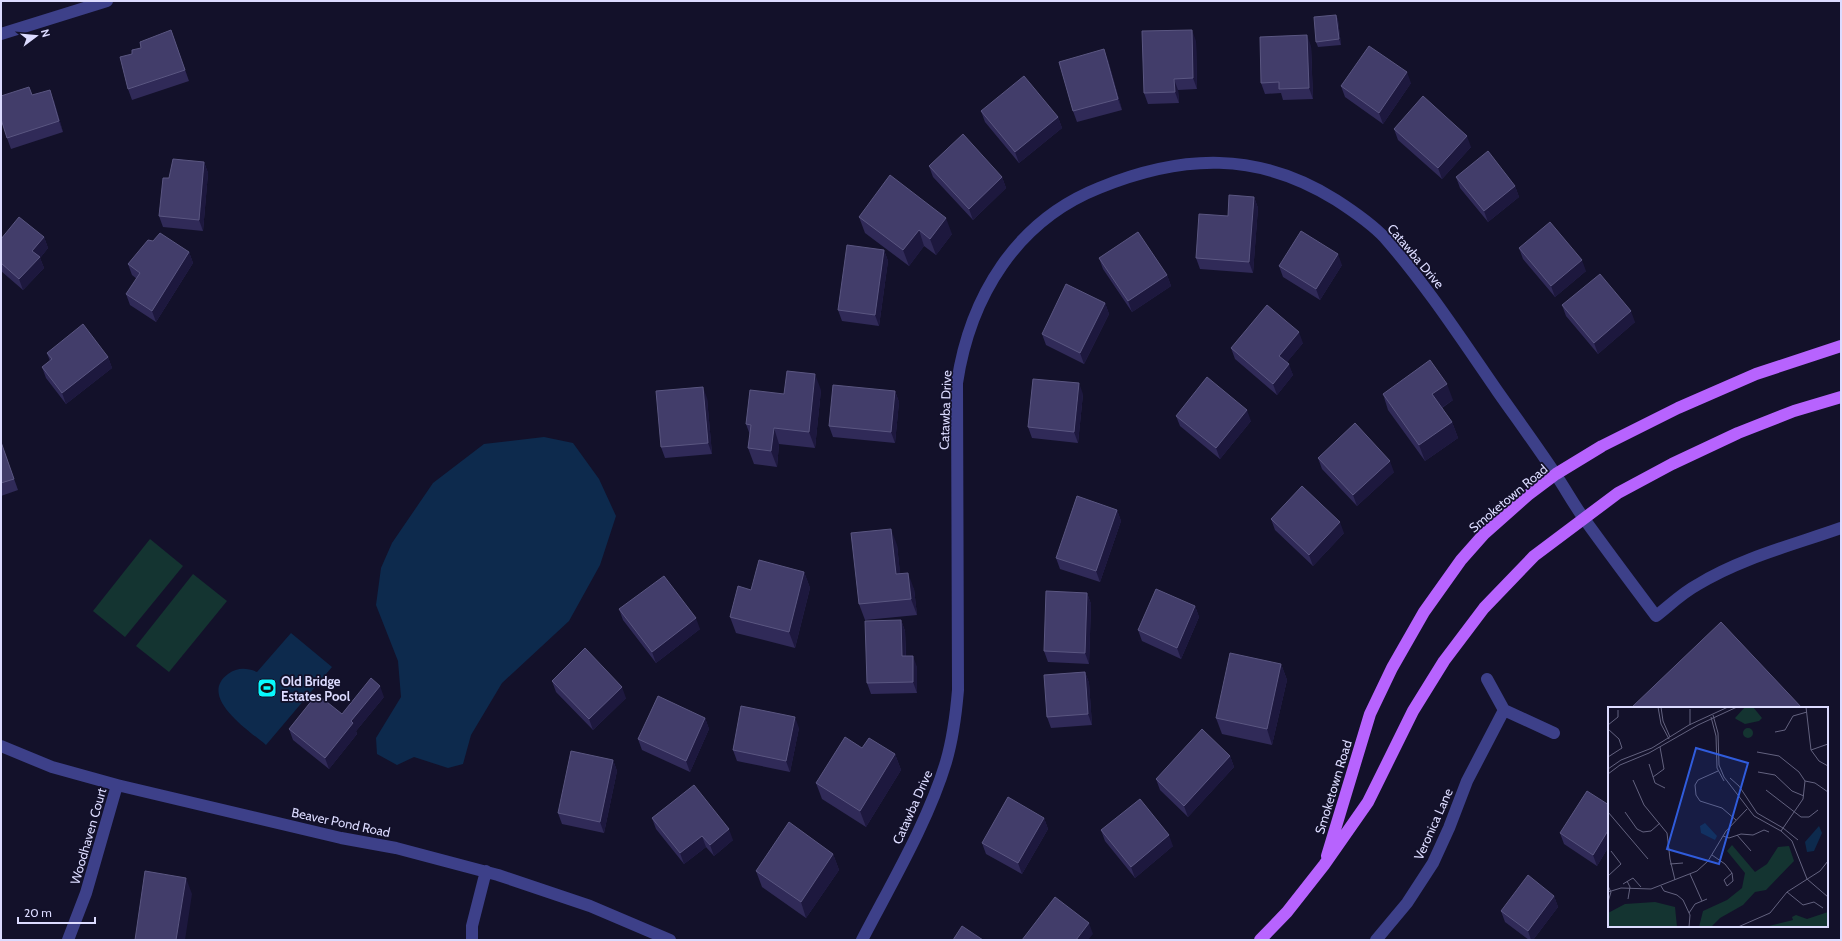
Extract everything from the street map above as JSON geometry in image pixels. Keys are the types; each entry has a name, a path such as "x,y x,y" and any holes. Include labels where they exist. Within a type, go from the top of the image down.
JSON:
{"main road":[{"name":"Smoketown Road","path":"1324,865 1347,785 1370,714 1392,668 1424,612 1461,560 1484,534 1528,495 1556,474 1602,446 1678,408 1756,374 1841,346"},
{"name":"Smoketown Road","path":"1260,940 1287,912 1324,865 1368,802 1413,711 1448,655 1484,608 1534,556 1618,493 1672,464 1738,433 1794,411 1841,397"}],"street":[{"path":"1,34 107,1"},
{"name":"Catawba Drive","path":"862,940 931,805 946,761 954,726 958,690 957,383 960,362 970,326 985,291 1005,260 1025,237 1055,212 1090,191 1129,176 1169,166 1213,162 1236,163 1275,172 1319,190 1353,211 1383,237 1438,305 1556,474 1584,518 1656,616 1695,586 1711,576 1740,564 1841,528"},
{"path":"1487,679 1504,710 1554,733"},
{"name":"Veronica Lane","path":"1376,940 1407,903 1433,863 1449,828 1467,781 1504,710"},
{"name":"Beaver Pond Road","path":"1,746 52,767 117,785 341,838 396,848 486,871 590,906 670,940"},
{"name":"Woodhaven Court","path":"68,940 86,893 117,785"},
{"path":"472,940 472,926 486,871"}],"green space":[{"path":"150,539 183,566 125,637 93,611"},
{"path":"193,574 227,601 169,672 136,646"}],"water":[{"path":"544,437 573,443 599,479 616,516 600,565 569,621 502,683 471,735 463,764 448,768 414,757 397,765 377,754 376,738 401,697 398,661 376,605 381,568 392,543 433,483 484,444"},
{"name":"Old Bridge Estates Pool","path":"291,633 332,667 266,745 229,713 222,703 219,693 220,683 228,674 235,670 246,669 257,672"}],"building":[{"path":"1336,15 1339,39 1316,42 1314,17"},
{"path":"171,30 185,70 128,89 120,57 132,54 132,50 141,48 140,42"},
{"path":"1192,30 1193,78 1174,79 1175,92 1144,93 1142,31"},
{"path":"1307,35 1309,88 1279,89 1279,82 1261,83 1260,37"},
{"path":"1369,46 1407,72 1379,113 1341,86"},
{"path":"1104,49 1118,99 1073,111 1059,62"},
{"path":"1024,76 1058,117 1015,152 981,111"},
{"path":"29,87 32,95 50,90 59,121 7,138 1,119 1,96"},
{"path":"1423,96 1467,136 1438,168 1394,129"},
{"path":"963,134 1002,177 969,209 929,166"},
{"path":"1488,151 1515,186 1484,211 1456,177"},
{"path":"173,159 204,162 199,220 159,216 163,178 169,178"},
{"path":"890,175 946,218 930,239 919,230 903,250 859,217"},
{"path":"1229,195 1254,197 1249,262 1196,258 1199,214 1228,216"},
{"path":"19,217 44,237 32,251 40,257 19,279 1,263 1,239"},
{"path":"1550,222 1582,260 1551,286 1519,248"},
{"path":"1301,231 1338,254 1316,289 1279,266"},
{"path":"1138,232 1167,275 1128,301 1099,258"},
{"path":"160,233 189,252 152,311 126,294 140,273 128,264 148,240 153,241"},
{"path":"847,245 884,250 875,315 838,310"},
{"path":"1600,274 1631,311 1594,343 1562,305"},
{"path":"1066,284 1105,303 1080,353 1042,334"},
{"path":"1267,305 1299,332 1279,356 1289,364 1273,384 1231,348"},
{"path":"83,324 108,357 62,393 42,367 52,359 47,353"},
{"path":"1430,360 1447,384 1432,394 1452,422 1419,445 1383,394"},
{"path":"787,371 815,374 809,432 774,428 771,451 748,448 751,425 746,424 750,390 784,394"},
{"path":"1207,377 1247,410 1216,448 1176,416"},
{"path":"1033,379 1079,383 1074,432 1028,427"},
{"path":"833,385 895,391 891,432 829,426"},
{"path":"703,387 708,443 661,447 656,391"},
{"path":"1355,423 1390,461 1353,495 1318,458"},
{"path":"1,442 14,479 1,483"},
{"path":"1302,486 1340,522 1309,555 1271,519"},
{"path":"1077,496 1117,510 1096,571 1056,558"},
{"path":"891,529 896,574 908,573 911,599 859,604 851,533"},
{"path":"759,560 804,572 789,632 730,617 738,586 751,590"},
{"path":"664,576 696,618 652,652 619,609"},
{"path":"1156,589 1195,606 1177,648 1138,630"},
{"path":"1046,591 1087,593 1085,653 1044,651"},
{"path":"901,620 902,656 913,656 913,682 867,683 865,621"},
{"path":"1721,622 1801,707 1632,707"},
{"path":"585,648 622,687 589,719 552,681"},
{"path":"1230,653 1281,664 1267,729 1216,718"},
{"path":"1085,672 1088,714 1047,717 1044,675"},
{"path":"371,678 380,686 351,721 353,723 325,758 289,729 317,694 342,714"},
{"path":"658,696 705,718 686,761 638,739"},
{"path":"741,706 795,717 786,761 733,750"},
{"path":"1202,729 1230,756 1184,806 1156,779"},
{"path":"845,737 862,748 869,738 895,754 860,811 816,783"},
{"path":"571,751 613,760 600,822 558,813"},
{"path":"694,785 729,829 710,845 702,836 680,853 652,818"},
{"path":"1587,791 1608,804 1608,831 1593,855 1560,833"},
{"path":"1008,797 1044,818 1018,863 982,843"},
{"path":"1140,799 1169,835 1131,867 1101,830"},
{"path":"789,822 833,854 801,902 756,871"},
{"path":"145,871 186,878 176,940 135,940"},
{"path":"1528,875 1554,896 1528,931 1501,911"},
{"path":"1055,897 1089,923 1076,940 1022,940"},
{"path":"962,926 983,940 953,940"}],"place":[{"name":"Old Bridge Estates Pool","path":"267,688"}]}
